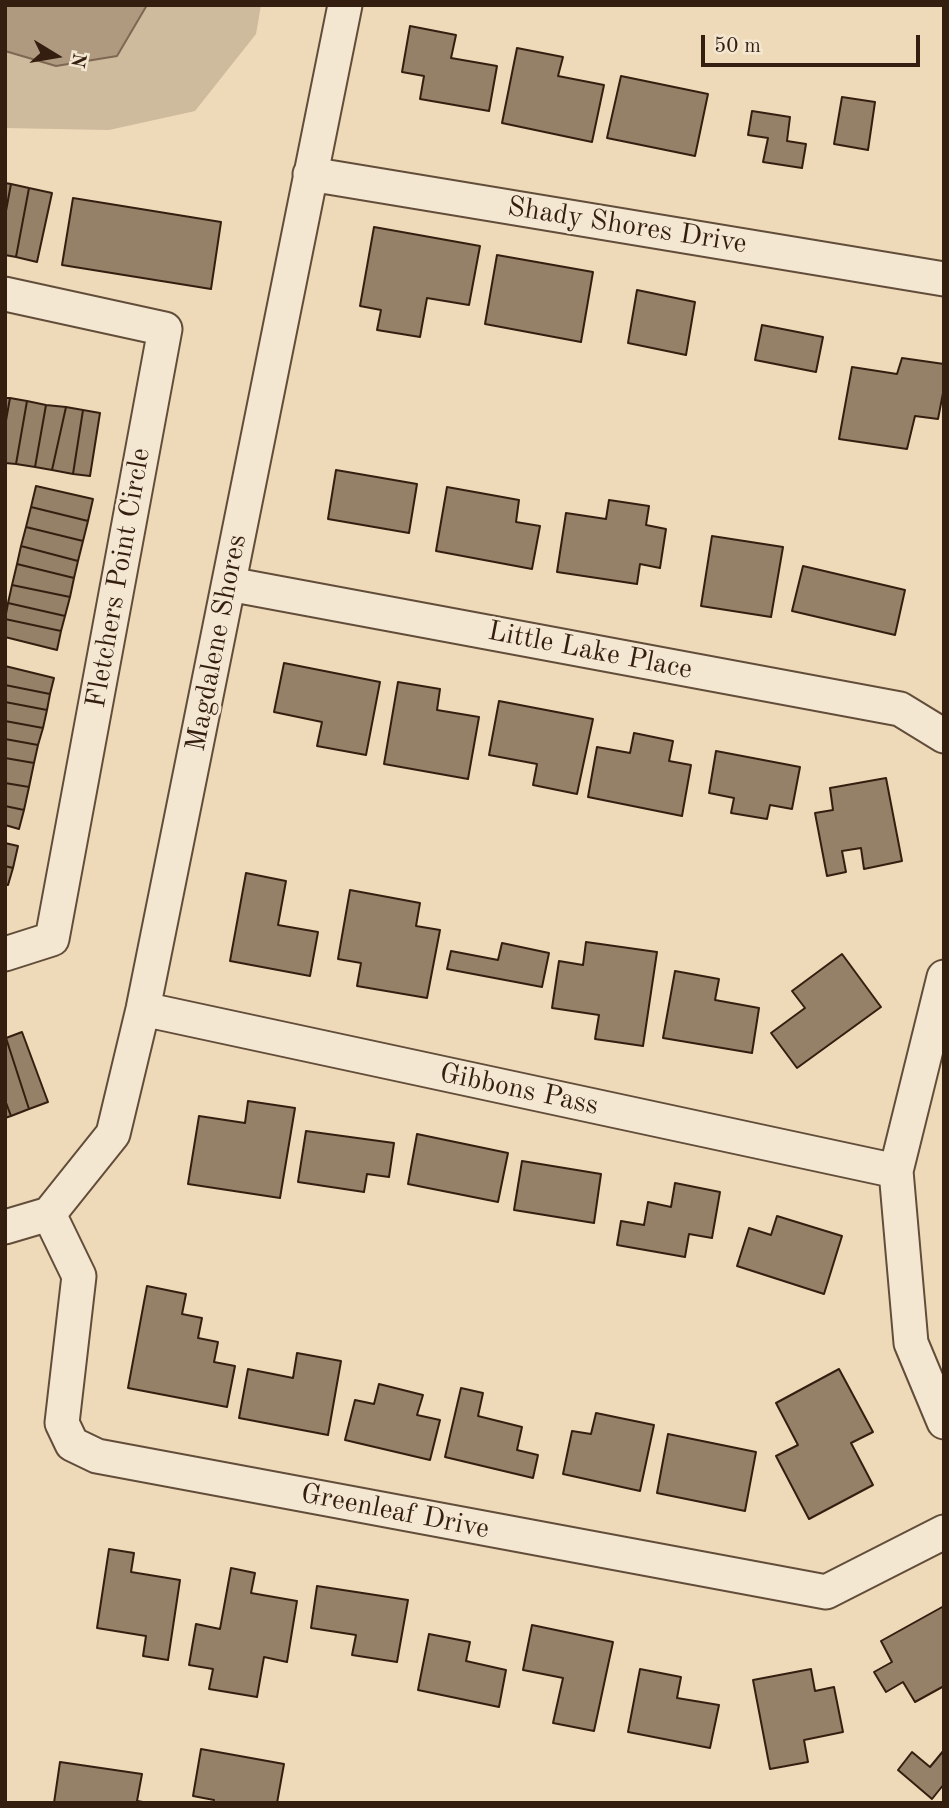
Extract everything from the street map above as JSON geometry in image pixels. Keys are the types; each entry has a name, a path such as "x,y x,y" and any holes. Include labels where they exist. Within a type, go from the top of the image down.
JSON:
{"street":[{"name":"Magdalene Shores","path":"49,1214 113,1134 143,1009 345,5"},
{"name":"Shady Shores Drive","path":"310,174 944,279"},
{"name":"Fletchers Point Circle","path":"5,294 165,329 52,939 5,954"},
{"name":"Little Lake Place","path":"229,584 900,709 944,736"},
{"path":"944,977 896,1171 911,1343 944,1422"},
{"name":"Gibbons Pass","path":"143,1009 896,1171"},
{"path":"5,1227 49,1214"},
{"name":"Greenleaf Drive","path":"49,1214 79,1276 62,1423 72,1444 97,1456 826,1592 944,1531"}],"shaded area":[{"path":"5,5 261,5 256,34 195,111 109,130 5,128"},
{"path":"5,5 147,5 117,56 56,66 5,51"}],"building":[{"path":"410,26 456,35 451,58 497,66 489,111 420,99 424,76 402,72"},
{"path":"517,48 563,57 558,76 604,85 592,142 502,123"},
{"path":"621,76 708,94 695,156 607,138"},
{"path":"842,97 875,102 868,150 834,144"},
{"path":"752,111 790,117 787,141 806,144 802,168 763,162 768,138 748,135"},
{"path":"5,183 11,184 5,216"},
{"path":"11,184 29,188 16,257 5,255 5,216"},
{"path":"29,188 52,193 37,262 16,257"},
{"path":"73,198 221,222 211,289 62,265"},
{"path":"374,227 480,246 469,305 427,298 420,337 377,330 381,310 360,306"},
{"path":"497,255 593,272 581,342 485,324"},
{"path":"637,290 695,302 686,355 628,343"},
{"path":"762,325 823,337 816,372 755,360"},
{"path":"902,358 944,364 944,388 938,419 915,416 907,449 839,439 852,367 897,374"},
{"path":"5,398 10,398 5,426"},
{"path":"10,398 27,401 16,464 5,463 5,426"},
{"path":"27,401 46,405 35,467 16,464"},
{"path":"46,405 66,407 52,470 35,467"},
{"path":"66,407 83,410 73,474 52,470"},
{"path":"83,410 100,413 90,476 73,474"},
{"path":"336,470 417,484 409,533 328,519"},
{"path":"36,486 93,499 88,521 31,507"},
{"path":"447,487 519,500 516,522 540,526 532,569 436,551"},
{"path":"609,500 649,506 646,525 666,529 660,568 640,564 637,584 557,572 566,513 606,519"},
{"path":"31,507 88,521 83,541 26,527"},
{"path":"26,527 83,541 78,561 21,546"},
{"path":"712,536 783,547 771,617 701,606"},
{"path":"21,546 78,561 74,578 17,564"},
{"path":"17,564 74,578 70,597 12,585"},
{"path":"803,566 905,590 895,635 792,611"},
{"path":"12,585 70,597 65,616 8,603"},
{"path":"8,603 65,616 61,631 5,619"},
{"path":"5,619 61,631 57,650 5,637"},
{"path":"284,663 380,682 366,755 317,746 322,722 274,712"},
{"path":"5,666 54,678 50,694 5,685"},
{"path":"398,682 440,689 437,710 479,717 468,779 384,764"},
{"path":"5,685 50,694 47,710 5,702"},
{"path":"499,701 593,719 577,794 533,785 537,764 489,755"},
{"path":"5,702 47,710 43,728 5,721"},
{"path":"5,721 43,728 38,745 5,739"},
{"path":"634,733 673,741 669,761 691,765 682,816 588,797 597,747 630,753"},
{"path":"5,739 38,745 34,763 5,758"},
{"path":"716,751 800,767 792,809 770,805 767,819 731,813 734,798 709,793"},
{"path":"5,758 34,763 29,787 5,783"},
{"path":"886,778 902,861 864,869 861,848 842,851 846,872 827,876 815,813 833,810 830,788"},
{"path":"5,783 29,787 24,810 5,806"},
{"path":"5,806 24,810 19,829 5,825"},
{"path":"5,843 18,846 13,868 5,866"},
{"path":"5,866 13,868 8,885 5,884"},
{"path":"246,873 286,881 278,925 318,932 310,976 230,961"},
{"path":"350,890 420,903 416,926 440,930 427,998 357,986 361,963 338,959"},
{"path":"586,942 657,952 643,1046 595,1039 599,1015 552,1008 559,961 583,965"},
{"path":"502,943 549,953 542,987 447,969 451,951 498,960"},
{"path":"842,954 881,1007 797,1068 771,1033 805,1008 792,991"},
{"path":"675,971 719,979 715,1000 759,1008 752,1053 663,1038"},
{"path":"22,1032 48,1102 29,1109 6,1038"},
{"path":"6,1038 29,1109 11,1116 5,1100"},
{"path":"5,1100 11,1116 5,1118"},
{"path":"248,1101 295,1108 280,1198 188,1184 199,1116 245,1123"},
{"path":"306,1131 394,1143 389,1177 367,1174 364,1192 298,1182"},
{"path":"417,1134 508,1153 498,1202 408,1184"},
{"path":"522,1161 601,1174 594,1223 514,1210"},
{"path":"675,1183 720,1192 712,1238 689,1234 685,1257 617,1245 621,1221 644,1225 648,1202 671,1207"},
{"path":"777,1216 842,1236 824,1294 737,1266 749,1228 771,1235"},
{"path":"147,1286 186,1294 182,1314 202,1318 198,1338 218,1342 214,1362 235,1366 227,1407 128,1388"},
{"path":"297,1353 341,1361 328,1435 239,1418 248,1369 293,1378"},
{"path":"839,1369 873,1432 851,1443 873,1485 809,1519 776,1456 798,1445 776,1403"},
{"path":"379,1384 423,1395 417,1415 440,1420 430,1460 345,1440 355,1400 374,1404"},
{"path":"461,1388 483,1393 478,1416 522,1427 517,1450 538,1455 533,1478 445,1457"},
{"path":"596,1413 654,1425 640,1491 563,1474 572,1431 591,1434"},
{"path":"668,1434 756,1452 745,1511 657,1493"},
{"path":"109,1549 134,1553 131,1572 180,1580 168,1660 143,1656 146,1636 97,1628"},
{"path":"231,1568 255,1573 251,1593 297,1601 287,1662 264,1657 257,1697 209,1689 213,1669 189,1665 196,1624 220,1629"},
{"path":"317,1586 408,1600 397,1662 352,1655 356,1635 311,1628"},
{"path":"944,1606 944,1686 915,1702 903,1682 886,1692 874,1672 892,1662 881,1641"},
{"path":"532,1625 613,1642 594,1731 553,1723 563,1678 523,1670"},
{"path":"429,1634 470,1642 466,1661 506,1670 499,1707 418,1690"},
{"path":"640,1669 681,1677 677,1698 719,1705 710,1748 628,1732"},
{"path":"811,1669 815,1691 834,1687 843,1732 804,1740 808,1762 770,1769 753,1680"},
{"path":"201,1749 284,1764 277,1803 213,1803 214,1800 193,1796"},
{"path":"944,1750 944,1784 932,1799 898,1770 912,1752 930,1767"},
{"path":"60,1762 142,1774 137,1801 149,1803 54,1803"}]}
